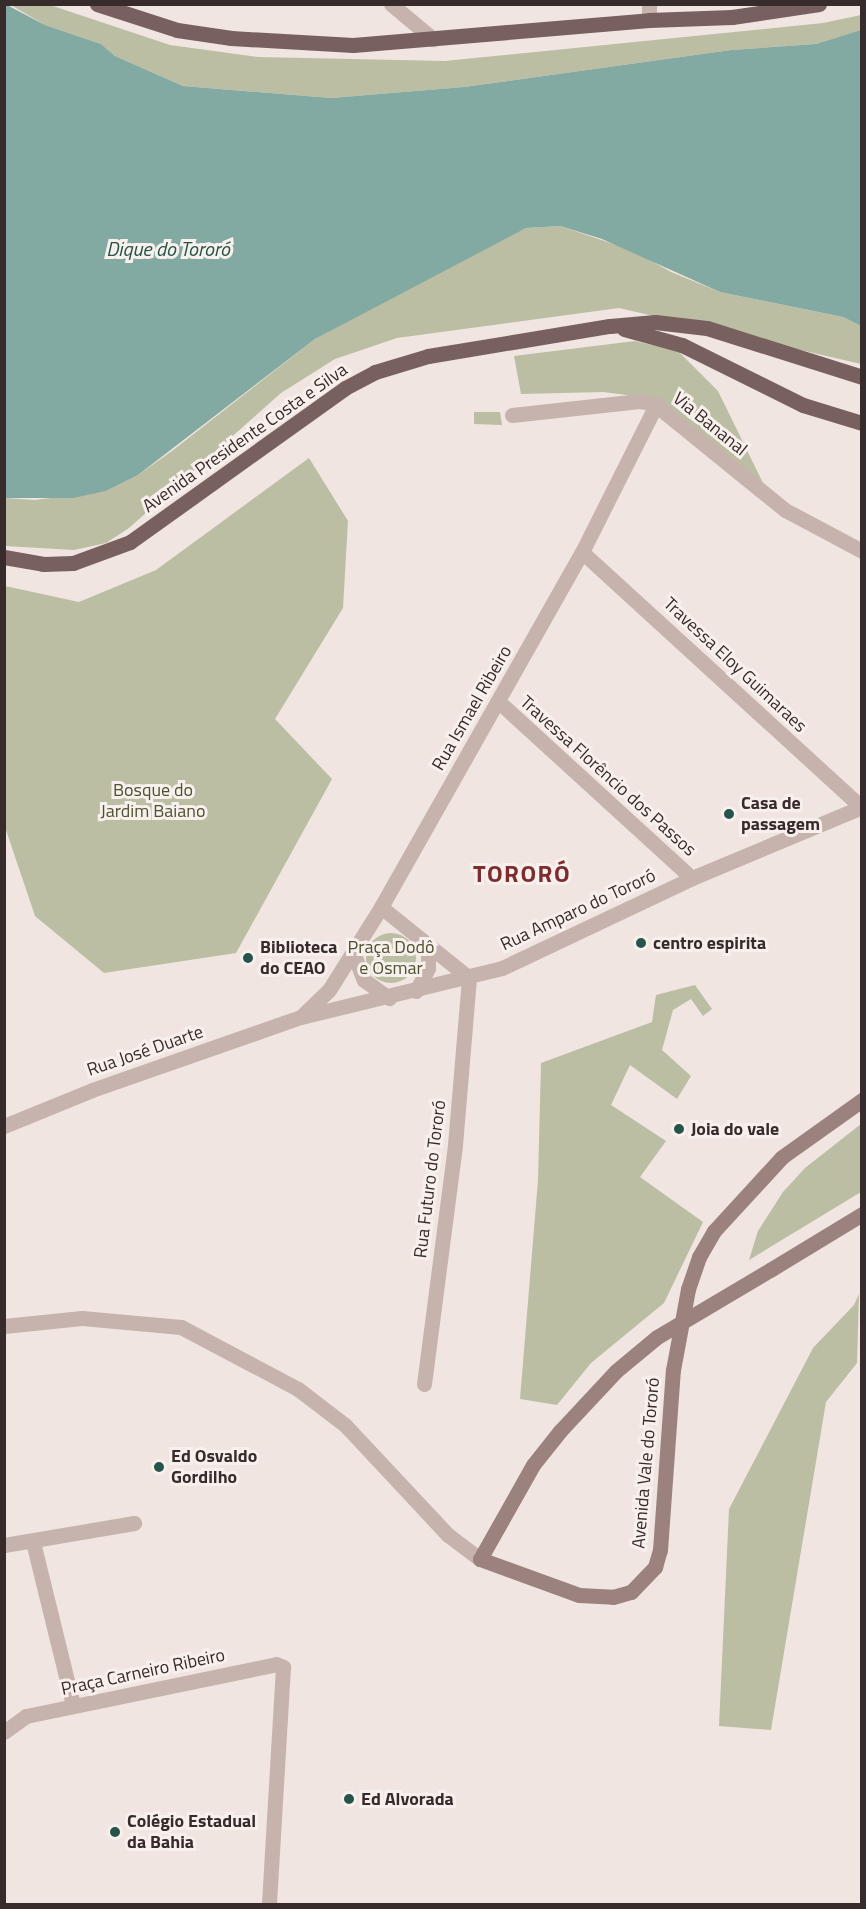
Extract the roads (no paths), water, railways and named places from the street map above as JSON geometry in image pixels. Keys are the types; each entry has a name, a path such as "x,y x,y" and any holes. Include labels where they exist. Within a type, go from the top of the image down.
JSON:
{"main road":[{"path":"97,4 177,30 242,39 353,45 433,39 649,12 732,17 815,5"},
{"name":"Avenida Presidente Costa e Silva","path":"4,557 43,564 73,563 130,542 345,388 375,372 428,356 610,326 655,322 707,328 861,377"},
{"path":"610,326 682,345 803,405 861,423"}],"street":[{"path":"391,4 433,39"},
{"name":"Via Bananal","path":"512,415 639,401 657,405 785,510 861,551"},
{"name":"Rua Ismael Ribeiro","path":"301,1017 329,990 381,907 582,552 657,405"},
{"name":"Travessa Eloy Guimaraes","path":"582,552 861,807"},
{"name":"Travessa Florêncio dos Passos","path":"499,702 692,878"},
{"name":"Rua Amparo do Tororó","path":"301,1017 388,998 502,968 692,878 861,807"},
{"path":"381,907 469,978"},
{"path":"416,991 428,968 428,945"},
{"path":"353,952 364,980 388,998"},
{"name":"Rua Futuro do Tororó","path":"424,1384 455,1145 469,978"},
{"name":"Rua José Duarte","path":"4,1126 92,1090 301,1017"},
{"name":"Avenida Vale do Tororó","path":"861,1100 782,1157 714,1231 699,1257 688,1289 673,1371 660,1550 646,1581 631,1592 613,1597 579,1595 480,1559 533,1465 560,1431 616,1371 657,1337 770,1270 861,1214"},
{"path":"4,1326 82,1318 182,1327 298,1389 345,1425 448,1534 480,1559"},
{"path":"4,1545 33,1542 134,1523"},
{"path":"33,1542 73,1706"},
{"name":"Praça Carneiro Ribeiro","path":"4,1732 26,1716 276,1664 283,1667 269,1905"}],"water":[{"name":"Dique do Tororó","path":"5,4 45,25 101,44 115,56 183,86 331,98 464,87 731,50 816,44 861,30 861,326 843,317 720,292 602,239 560,226 526,228 315,339 138,475 106,491 73,498 5,498"}],"place":[{"name":"Casa de passagem","path":"729,814"},
{"name":"centro espirita","path":"641,943"},
{"name":"Biblioteca do CEAO","path":"248,958"},
{"name":"Joia do vale","path":"679,1129"},
{"name":"Ed Osvaldo Gordilho","path":"159,1467"},
{"name":"Ed Alvorada","path":"349,1799"},
{"name":"Colégio Estadual da Bahia","path":"115,1832"}],"district":[{"name":"TORORÓ","path":"522,874"}],"park label":[{"name":"Bosque do Jardim Baiano","path":"153,801"},
{"name":"Praça Dodô e Osmar","path":"391,958"}]}
